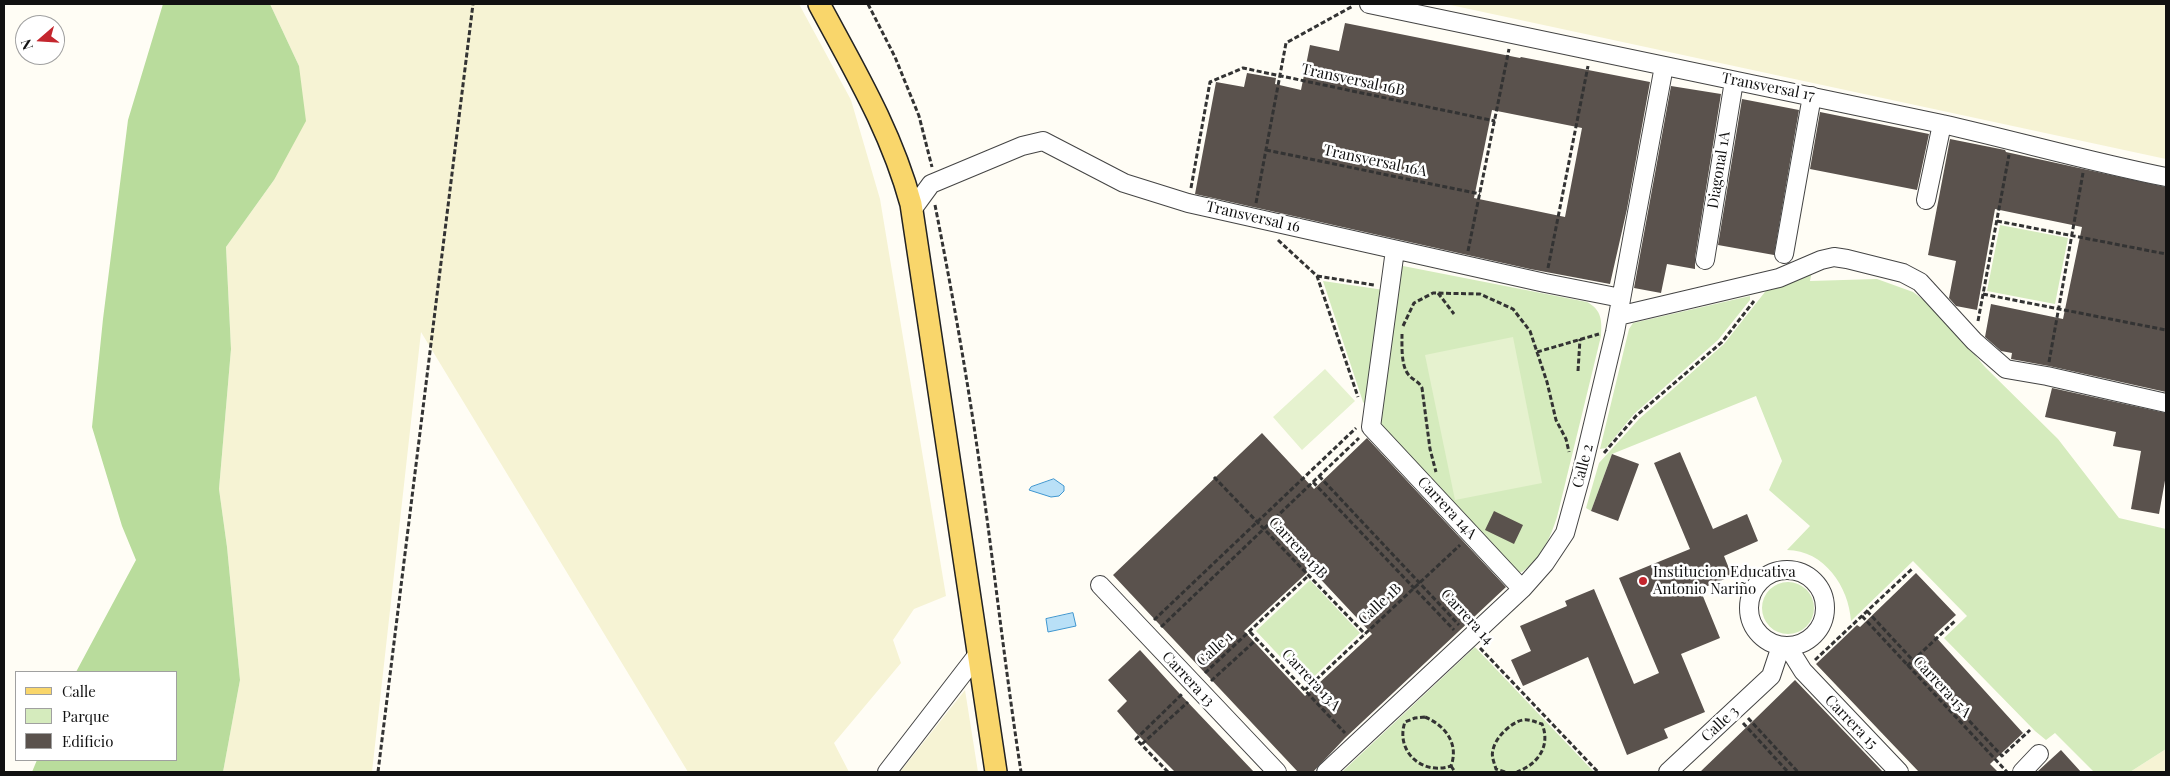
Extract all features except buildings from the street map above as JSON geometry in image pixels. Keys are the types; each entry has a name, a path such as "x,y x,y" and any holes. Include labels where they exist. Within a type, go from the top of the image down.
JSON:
{"main road":[{"path":"819,4 879,115 903,175 912,210 996,772"}],"street":[{"name":"Transversal 17","path":"1369,4 1942,124 2011,139 2085,160 2166,177"},
{"name":"Calle 2","path":"1326,772 1522,589 1545,563 1565,533 1614,335 1664,66"},
{"name":"Diagonal 1A","path":"1705,260 1734,81"},
{"path":"1784,254 1812,96"},
{"path":"1926,200 1942,124"},
{"name":"Transversal 16","path":"931,184 1022,146 1043,141 1124,183 1188,203 1546,284 1621,298"},
{"path":"903,175 931,184 912,210"},
{"path":"1369,422 1395,250"},
{"path":"1618,316 1779,278 1800,268 1834,257 1903,273 1920,282 1974,341 2006,369 2047,376 2166,403"},
{"name":"Carrera 14A","path":"1369,422 1522,589"},
{"name":"Carrera 13","path":"1100,585 1277,772"},
{"name":"Carrera 15","path":"1785,644 1803,671 1899,772"},
{"name":"Calle 3","path":"1668,772 1771,676 1785,644"},
{"path":"886,772 978,654"},
{"path":"2022,772 2039,754"}],"path":[{"path":"378,772 473,4"},
{"path":"868,4 895,58 919,116 933,172 931,184 949,276 973,421 1008,691 1021,772"},
{"path":"1253,217 1286,43 1356,4"},
{"path":"1465,265 1512,34"},
{"path":"1546,284 1591,50"},
{"name":"Transversal 16B","path":"1188,203 1210,82 1243,68 1495,121"},
{"path":"1974,341 2011,139"},
{"name":"Transversal 16A","path":"1266,150 1480,194"},
{"path":"2047,376 2085,160"},
{"path":"1997,221 2166,254"},
{"path":"1274,237 1318,276 1362,411 1369,422"},
{"path":"1318,276 1389,287"},
{"path":"1438,293 1454,314"},
{"path":"1437,497 1441,487 1432,459 1423,393 1420,383 1409,375 1404,367 1402,337 1404,321 1414,303 1422,298 1438,293 1480,294 1513,308 1530,331 1547,382 1556,420 1583,466 1602,455 1636,416 1722,342 1756,298"},
{"path":"1983,294 2166,330"},
{"path":"1538,352 1606,331 1614,335"},
{"path":"1578,371 1580,339"},
{"path":"1146,634 1313,482 1369,422"},
{"path":"1146,634 1258,521 1369,422"},
{"name":"Carrera 14","path":"1319,476 1420,583 1468,640"},
{"name":"Carrera 13B","path":"1214,478 1258,521 1308,576 1365,634"},
{"name":"Carrera 14","path":"1313,482 1414,588 1598,772"},
{"name":"Calle 1B","path":"1305,690 1471,535"},
{"path":"1803,671 1913,568"},
{"name":"Calle 1","path":"1168,772 1136,738 1308,576"},
{"name":"Carrera 15A","path":"1867,612 2002,756 2030,730"},
{"name":"Carrera 15A","path":"1862,616 2007,772"},
{"path":"1907,666 1955,621"},
{"name":"Carrera 13A","path":"1250,632 1356,744"},
{"path":"1735,710 1788,772"},
{"path":"1735,710 1798,772"},
{"path":"1425,717 1434,721 1450,737 1454,747 1454,757 1451,766 1442,771 1432,771 1422,767 1406,751 1402,741 1402,731 1405,722 1425,717"},
{"path":"1542,724 1547,719"},
{"path":"1505,772 1496,769 1492,759 1492,749 1496,740 1513,724 1522,720 1532,720 1542,724"},
{"path":"1517,772 1526,769 1542,753 1546,738 1542,724"},
{"path":"1451,766 1455,772"},
{"path":"1493,772 1496,769"}],"shaded area":[{"path":"270,4 799,4 851,100 880,199 946,596 914,609 893,640 901,663 834,743 849,772 688,772 421,332 372,772 223,772 240,680 227,547 219,489 231,349 226,247 274,180 299,66"},
{"path":"1446,4 2166,4 2166,159"},
{"path":"965,690 978,772 900,772"},
{"path":"2166,749 2166,772 2130,772"}],"green space":[{"path":"163,4 270,4 299,66 306,121 274,180 226,247 231,349 219,489 227,547 240,680 223,772 32,772 37,761 178,761 178,671 77,671 136,560 122,526 92,427 103,319 128,120"},
{"path":"2000,225 2068,238 2055,304 1987,291"},
{"path":"1403,266 1587,302 1596,309 1600,316 1601,336 1557,517 1540,554 1522,572 1518,572 1375,425 1399,270"},
{"path":"1812,271 1810,281 1877,279 1913,292 1937,310 1985,367 2058,439 2119,518 2166,529 2166,749 2130,772 2094,772 2055,733 2046,740 1944,638 1967,616 1913,561 1851,621 1845,596 1840,584 1832,573 1812,556 1787,550 1810,526 1769,490 1782,461 1756,396 1612,454 1591,511 1586,508 1599,463 1639,419 1724,344 1772,283"},
{"path":"1323,281 1384,290 1368,407 1363,402"},
{"path":"1750,296 1750,300 1718,340 1634,414 1606,448 1600,449 1629,329 1633,323"},
{"path":"1513,337 1542,483 1455,500 1425,355"},
{"path":"1325,369 1355,401 1302,450 1273,417"},
{"path":"1310,580 1360,633 1306,684 1256,631"},
{"path":"1783,582 1793,582 1802,586 1810,594 1814,608 1810,622 1802,630 1793,634 1783,634 1774,630 1766,622 1762,613 1762,603 1766,594 1774,586"},
{"path":"1475,647 1594,772 1342,772"}],"water":[{"path":"1054,479 1064,486 1064,491 1059,496 1051,497 1029,490 1031,487"},
{"path":"1073,613 1076,626 1048,632 1046,619"}],"place":[{"name":"Institucion Educativa Antonio Nariño","path":"1643,581"}]}
